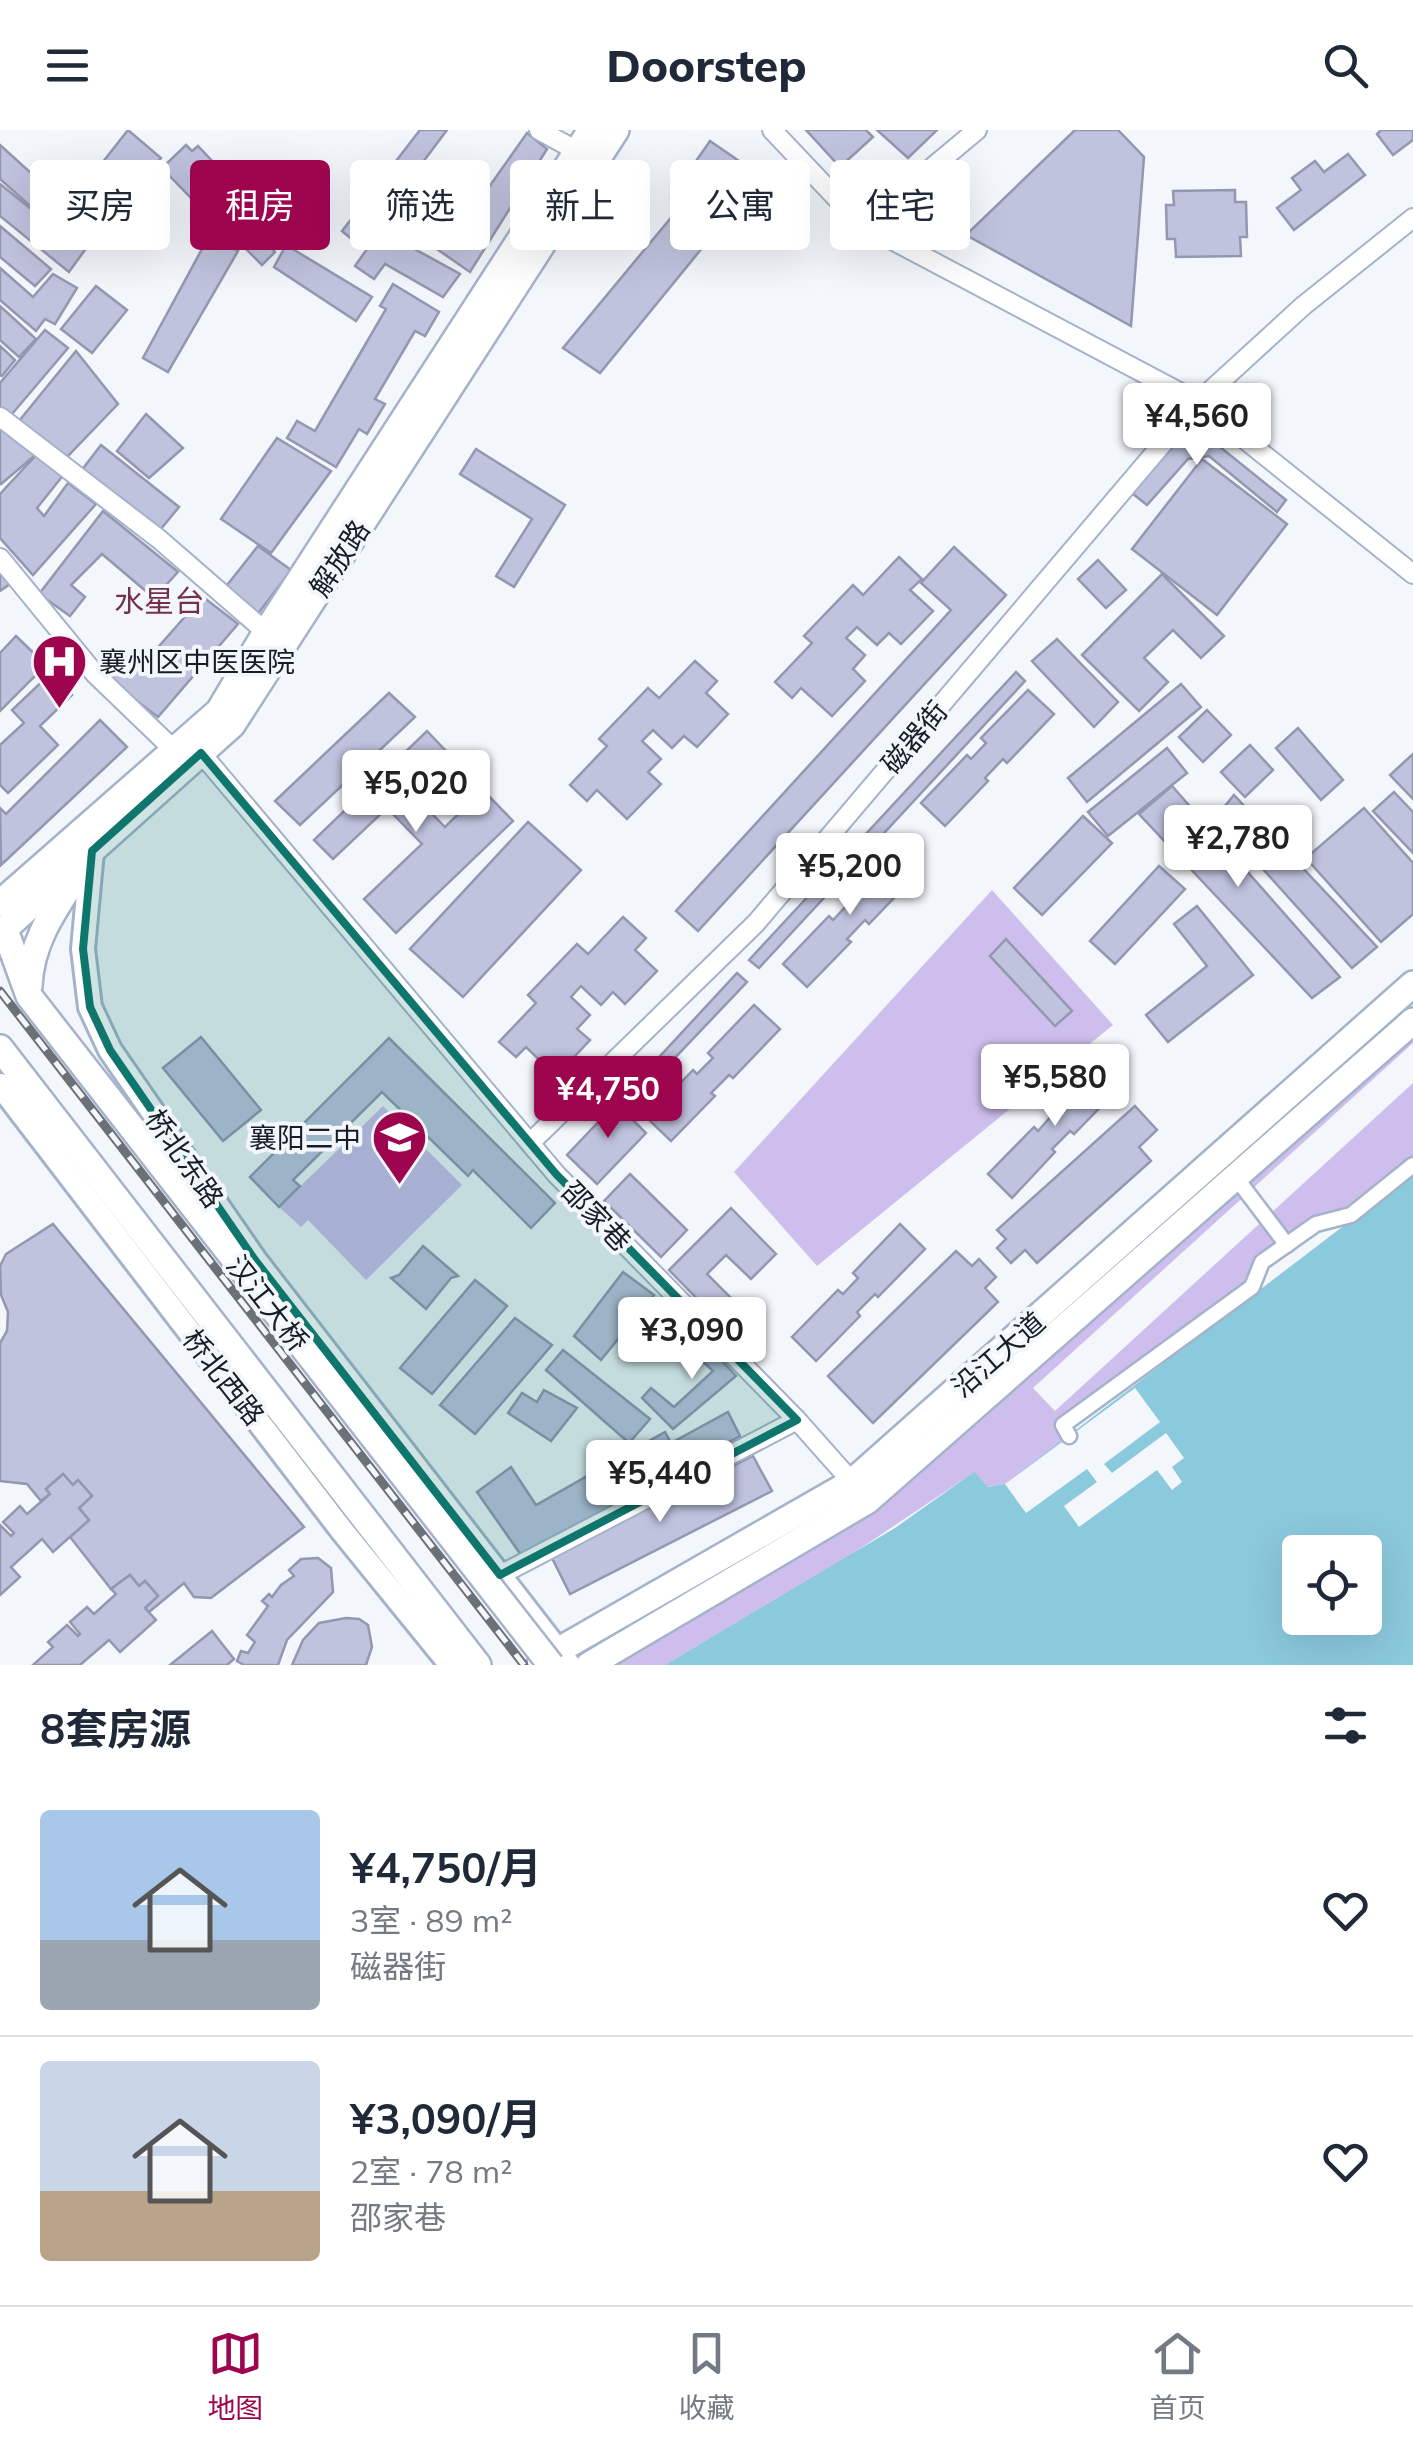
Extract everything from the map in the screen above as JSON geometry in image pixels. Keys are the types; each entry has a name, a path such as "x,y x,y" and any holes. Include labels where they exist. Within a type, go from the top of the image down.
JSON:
{"main road":[{"name":"解放路","path":"0,902 188,752 232,724 616,130"},
{"name":"解放路","path":"2,928 92,851 188,752 219,711 584,140"},
{"path":"29,996 30,962 38,940 92,851"},
{"name":"汉江大桥","path":"2,928 29,996 554,1661"},
{"path":"0,970 29,996"},
{"name":"沿江大道","path":"554,1661 852,1482 1413,984"},
{"name":"沿江大道","path":"589,1665 867,1501 1413,1021"},
{"name":"汉江大桥","path":"0,1048 478,1665"}],"street":[{"path":"539,130 584,140"},
{"path":"772,130 830,191"},
{"path":"941,160 978,130"},
{"name":"磁器街","path":"530,1143 756,923 1198,402 1303,306 1413,218"},
{"path":"911,250 1198,402 1413,574"},
{"path":"0,417 159,540 266,632"},
{"name":"邵家巷","path":"0,558 95,674 188,752 530,1143 852,1482"},
{"name":"桥北东路","path":"92,851 83,949 90,1007 110,1050 256,1260 500,1575 554,1661"},
{"name":"桥北西路","path":"0,1086 343,1532 451,1665"},
{"path":"1069,1436 1063,1425 1252,1287 1262,1262 1316,1224 1351,1216 1413,1164"},
{"path":"1236,1179 1287,1244"},
{"path":"500,1575 797,1420"}],"highlighted area":[{"path":"201,753 556,1174 797,1420 500,1575 255,1260 110,1050 90,1007 83,949 92,851"}],"shaded area":[{"path":"992,890 1113,1025 817,1266 734,1172"},
{"path":"1413,1005 1413,1043 1033,1388 1055,1411 1413,1083 1413,1169 1351,1215 1316,1224 1262,1262 1252,1287 1063,1425 1069,1436 1005,1484 988,1487 973,1473 843,1560 665,1665 589,1665 950,1429"},
{"path":"383,1106 462,1185 366,1280 308,1220 301,1227 279,1207"}],"water":[{"path":"1413,1173 1413,1665 665,1665 895,1528 974,1472 988,1487 1005,1484"}],"pier":[{"path":"1135,1388 1160,1422 1104,1464 1112,1473 1166,1433 1184,1458 1172,1467 1182,1482 1172,1490 1157,1470 1079,1527 1064,1506 1097,1482 1087,1469 1026,1513 1005,1484"}],"building":[{"path":"128,130 161,158 159,160 104,160"},
{"path":"420,130 447,130 424,160 397,160"},
{"path":"806,130 866,130 873,137 848,160 834,160"},
{"path":"877,130 937,130 908,158"},
{"path":"1075,130 1118,130 1144,157 1131,326 970,237 970,231"},
{"path":"1381,130 1413,130 1413,140 1393,155 1377,134"},
{"path":"527,133 547,149 540,160 510,160 510,208 490,240 490,186"},
{"path":"710,141 738,160 697,160"},
{"path":"0,145 30,172 30,206 0,179"},
{"path":"186,145 192,151 198,146 211,160 190,160 190,197 170,176 170,160"},
{"path":"1348,154 1365,175 1294,230 1277,208 1301,190 1292,178 1315,161 1324,172"},
{"path":"0,184 30,208 30,240 0,216"},
{"path":"1235,190 1235,202 1246,202 1247,237 1240,237 1241,256 1176,257 1175,239 1167,239 1166,205 1174,205 1173,191"},
{"path":"670,219 670,250 701,250 600,373 563,348 644,250 650,250 650,243"},
{"path":"350,221 350,238 342,231"},
{"path":"0,226 51,269 35,286 0,257"},
{"path":"42,250 85,250 69,272"},
{"path":"201,250 238,251 168,372 143,358"},
{"path":"247,250 273,250 262,265"},
{"path":"283,250 294,250 372,297 356,321 274,267"},
{"path":"366,250 416,250 460,274 443,297 385,264 374,279 355,266"},
{"path":"438,250 484,250 470,272"},
{"path":"0,268 33,297 53,274 77,288 55,324 45,319 36,331 0,300"},
{"path":"393,284 439,312 425,336 415,331 375,399 385,404 367,434 359,429 336,467 287,438 297,421 315,431 386,309 380,306"},
{"path":"96,286 127,310 92,353 61,329"},
{"path":"0,306 36,339 19,357 0,340"},
{"path":"45,330 68,348 12,414 0,408 0,383"},
{"path":"0,346 15,360 2,376 0,375"},
{"path":"76,351 118,404 66,458 19,421"},
{"path":"146,414 183,448 149,478 117,451"},
{"path":"1189,422 1286,500 1277,512 1209,456 1188,459 1147,505 1127,489"},
{"path":"0,425 39,452 1,484 0,483"},
{"path":"277,438 331,471 271,553 221,519"},
{"path":"101,445 179,507 160,530 81,471"},
{"path":"476,449 565,505 514,587 496,576 532,519 460,474"},
{"path":"39,452 65,473 37,508 44,516 68,483 96,504 33,575 0,538 0,494"},
{"path":"1202,459 1287,524 1217,615 1132,549"},
{"path":"103,511 178,572 154,598 102,554 71,585 85,597 70,616 39,594"},
{"path":"258,546 291,570 257,615 224,589"},
{"path":"954,547 1006,595 698,931 676,911 951,610 921,583"},
{"path":"899,557 922,579 910,590 933,611 901,644 889,633 877,645 857,627 846,638 865,655 853,669 865,681 832,716 801,688 792,698 775,682 812,643 804,636 853,585 863,595"},
{"path":"1098,560 1126,590 1106,608 1078,579"},
{"path":"0,566 13,582 0,591"},
{"path":"1162,574 1224,636 1201,658 1173,630 1144,658 1168,682 1139,711 1082,655"},
{"path":"198,593 238,624 158,717 100,673 113,653 137,671 190,611 184,606"},
{"path":"16,636 46,665 0,711 0,653"},
{"path":"1057,639 1118,702 1094,727 1032,661"},
{"path":"695,661 717,681 706,693 728,714 697,747 684,736 672,748 653,730 642,741 661,759 648,772 661,784 627,819 597,790 587,801 570,785 607,746 599,739 648,688 659,698"},
{"path":"1016,672 1025,681 759,968 749,960"},
{"path":"51,673 72,695 40,726 58,745 8,793 0,785 0,745 24,723 12,710"},
{"path":"1181,684 1201,707 1087,802 1068,778"},
{"path":"1028,690 1054,714 1007,763 1003,759 985,778 988,781 945,826 921,803 967,755 971,759 986,743 981,738"},
{"path":"389,693 415,717 300,825 275,801"},
{"path":"1207,710 1231,735 1203,762 1179,737"},
{"path":"100,720 127,747 1,865 0,808 6,814"},
{"path":"1298,728 1343,780 1321,800 1276,748"},
{"path":"427,731 446,751 407,788 445,827 483,790 513,821 396,933 364,899 422,844 387,808 333,859 314,840"},
{"path":"1250,745 1273,770 1245,797 1221,772"},
{"path":"1167,748 1187,773 1108,836 1088,812"},
{"path":"1413,754 1413,799 1390,775"},
{"path":"1172,786 1340,977 1312,998 1139,814"},
{"path":"1394,792 1413,812 1413,853 1373,811"},
{"path":"1234,795 1377,947 1352,968 1216,817"},
{"path":"1364,808 1413,863 1413,914 1381,942 1306,858"},
{"path":"1083,816 1112,843 1042,915 1014,888"},
{"path":"528,822 581,870 463,997 410,949"},
{"path":"890,851 916,875 869,924 865,920 847,939 851,942 807,987 783,964 829,916 833,920 848,904 844,899"},
{"path":"1159,866 1185,889 1115,964 1090,941"},
{"path":"1197,906 1253,975 1168,1042 1146,1015 1207,966 1174,924"},
{"path":"623,917 646,938 635,950 657,971 625,1004 613,992 601,1005 581,986 571,997 590,1015 577,1029 590,1040 556,1076 526,1047 516,1057 499,1042 536,1003 528,995 577,944 588,954"},
{"path":"1006,939 1072,1011 1055,1026 990,956"},
{"path":"737,973 747,982 632,1103 624,1095"},
{"path":"754,1005 780,1029 733,1078 729,1075 711,1093 715,1096 671,1141 647,1118 693,1070 697,1074 713,1058 708,1053"},
{"path":"201,1037 261,1110 223,1141 163,1068"},
{"path":"389,1038 555,1203 531,1228 473,1170 468,1176 382,1092 293,1180 300,1186 279,1207 250,1177"},
{"path":"1095,1061 1121,1086 1074,1134 1070,1131 1052,1149 1055,1152 1012,1198 988,1174 1034,1127 1038,1131 1053,1114 1048,1110"},
{"path":"624,1095 640,1111 632,1119 646,1133 597,1184 567,1155"},
{"path":"1135,1106 1157,1130 1139,1147 1151,1161 1037,1263 1025,1250 1011,1263 997,1248 1006,1239 997,1230"},
{"path":"630,1174 687,1230 661,1257 604,1201"},
{"path":"731,1208 776,1254 751,1279 726,1255 707,1274 731,1298 713,1315 669,1270"},
{"path":"53,1224 304,1527 211,1598 194,1597 184,1583 149,1612 145,1608 158,1596 145,1581 139,1586 130,1575 111,1589 70,1537 89,1520 79,1508 92,1496 78,1480 73,1485 63,1474 46,1489 50,1494 41,1501 27,1484 0,1481 0,1343 7,1331 8,1312 1,1295 0,1266 6,1254"},
{"path":"900,1224 925,1249 878,1297 875,1294 857,1312 860,1316 816,1361 792,1337 838,1290 843,1294 858,1278 853,1273"},
{"path":"423,1246 458,1276 451,1278 426,1309 391,1278 399,1275"},
{"path":"956,1251 972,1266 979,1259 996,1277 985,1288 998,1302 873,1423 828,1376"},
{"path":"623,1272 654,1295 601,1360 574,1336"},
{"path":"475,1280 507,1306 432,1394 400,1368"},
{"path":"515,1318 552,1345 475,1434 440,1405"},
{"path":"686,1323 736,1376 673,1429 642,1398 651,1388 674,1407 713,1371 672,1332"},
{"path":"563,1350 650,1419 629,1443 546,1370"},
{"path":"544,1390 577,1408 551,1441 508,1413 522,1393 537,1402"},
{"path":"728,1412 740,1436 521,1555 477,1492 511,1467 536,1505 665,1432 671,1443"},
{"path":"753,1456 772,1491 570,1594 551,1556"},
{"path":"63,1474 73,1485 78,1480 92,1496 79,1508 89,1520 53,1552 42,1539 11,1567 20,1577 0,1595 0,1525 11,1536 14,1533 3,1522 20,1506 27,1514 50,1494 46,1489"},
{"path":"318,1558 331,1568 333,1592 287,1640 278,1665 244,1665 237,1661 241,1651 248,1653 255,1642 247,1635 268,1606 262,1601 269,1594 272,1597 294,1576 289,1570 301,1559"},
{"path":"130,1575 139,1586 145,1581 158,1596 145,1608 156,1620 120,1652 109,1640 80,1665 33,1665 53,1647 48,1642 67,1625 78,1636 70,1622 87,1607 94,1614 116,1594 111,1589"},
{"path":"346,1618 368,1625 372,1647 366,1665 292,1665 303,1640 319,1623"},
{"path":"212,1631 234,1659 227,1665 170,1665"}],"railway":[{"path":"0,991 524,1665"}],"place":[{"name":"襄州区中医医院","path":"60,710"},
{"name":"襄阳二中","path":"400,1186"}],"district":[{"name":"水星台","path":"159,601"}]}
